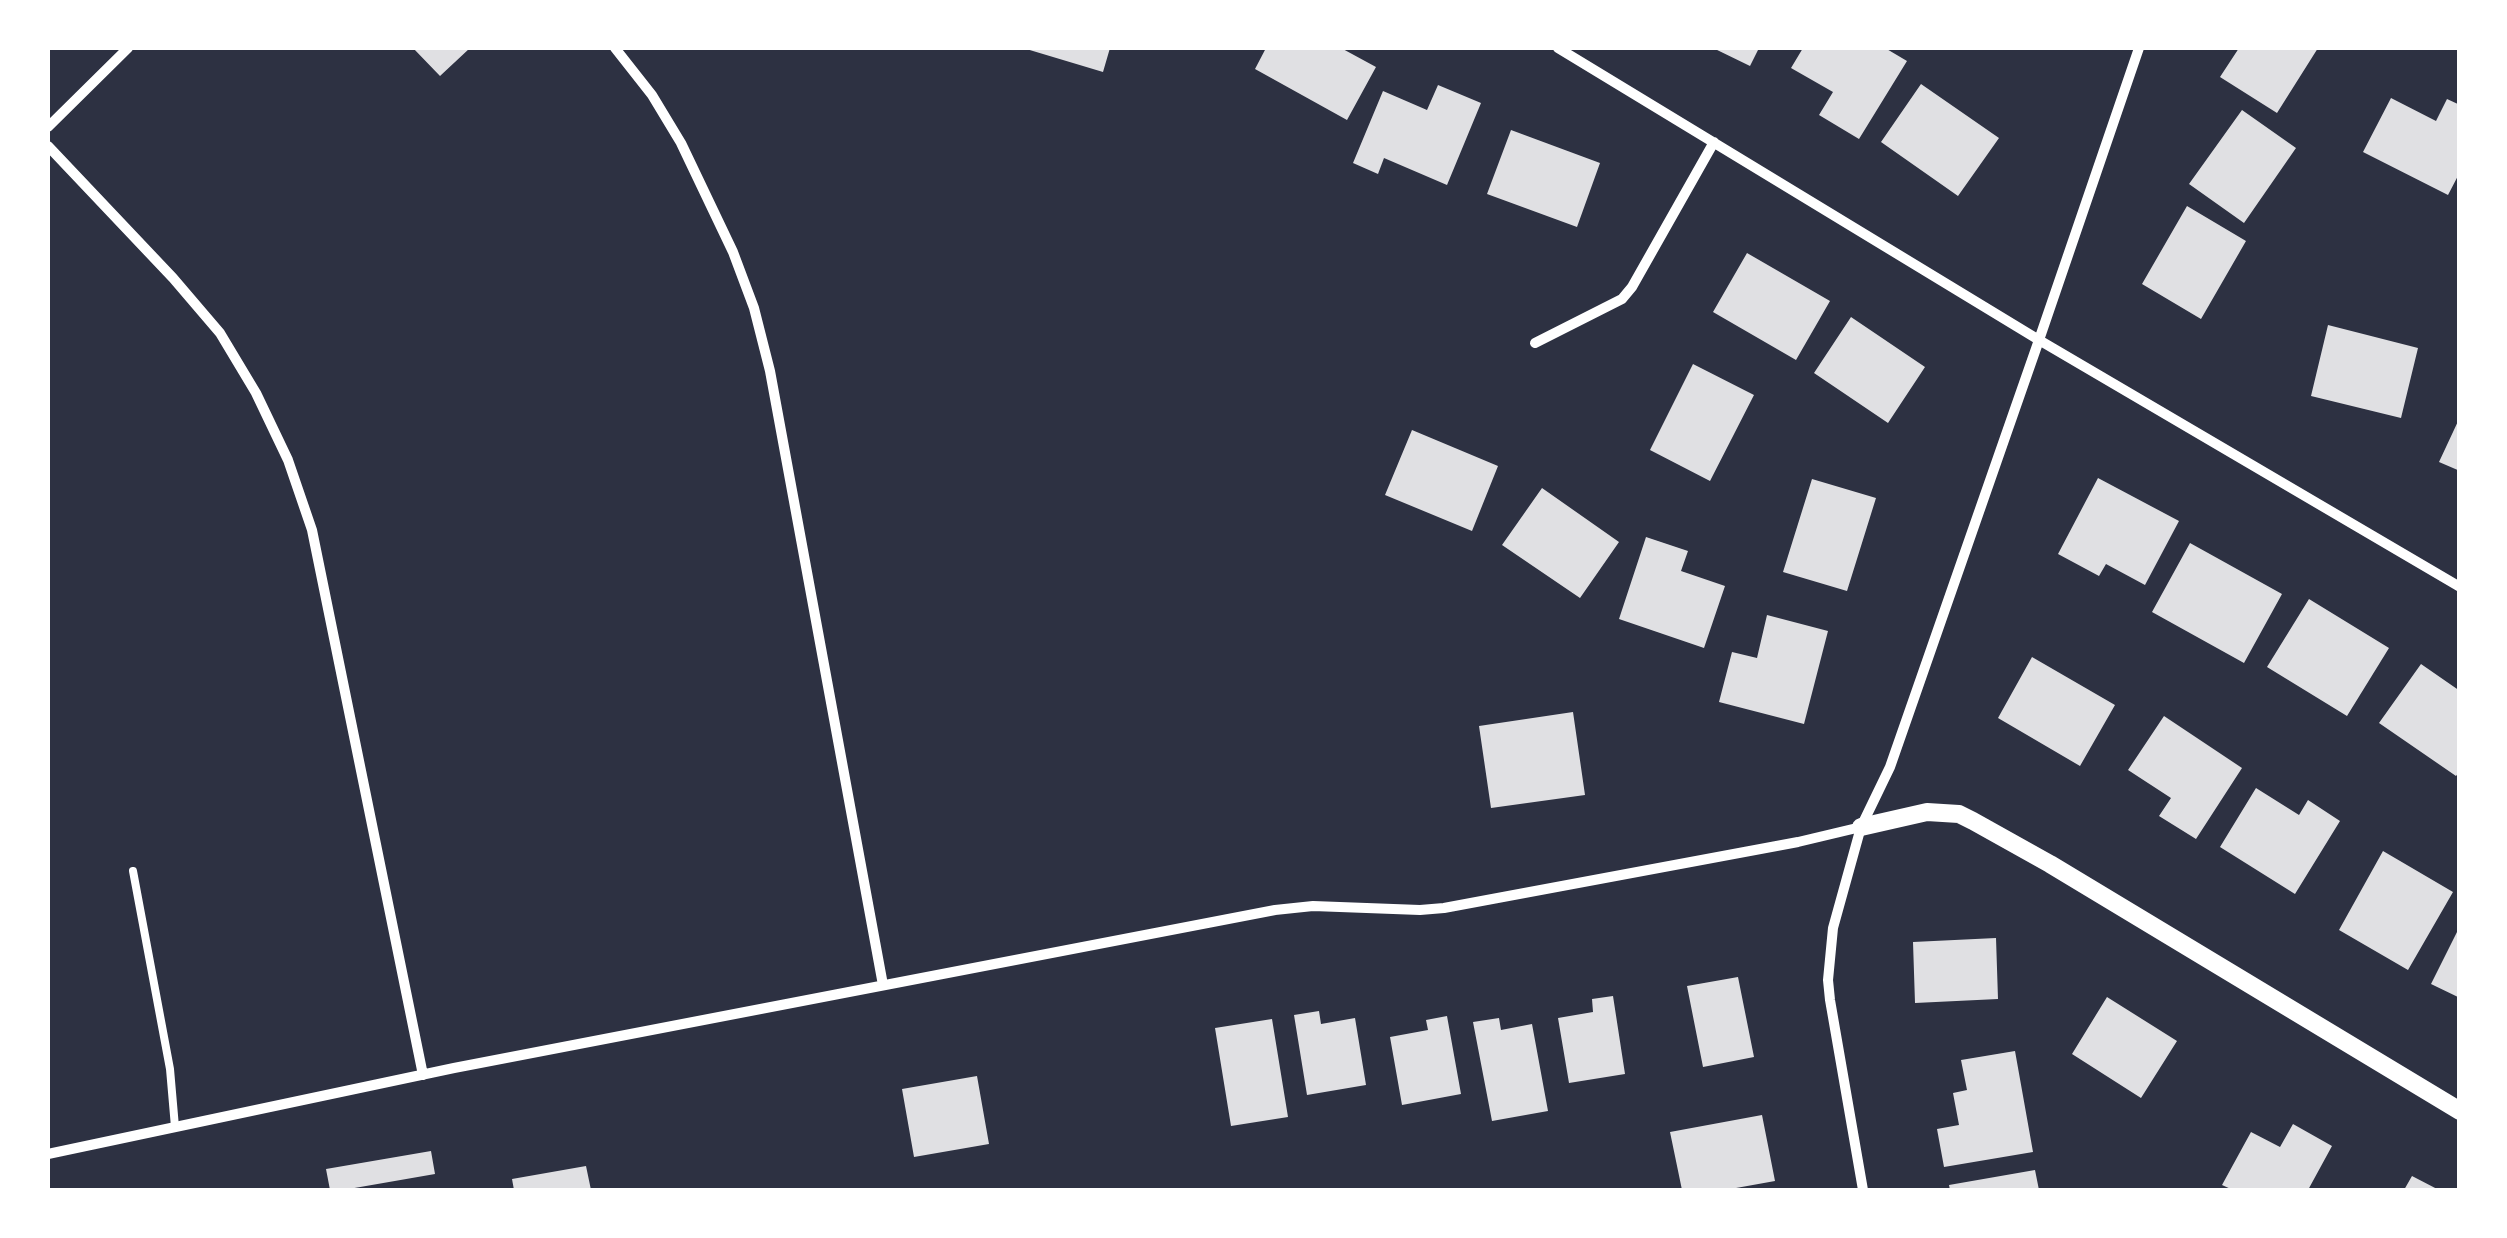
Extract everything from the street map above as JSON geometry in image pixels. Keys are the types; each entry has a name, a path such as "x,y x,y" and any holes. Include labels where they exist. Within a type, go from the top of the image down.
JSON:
{"street":[{"path":"48,127 128,48"},
{"path":"615,48 652,95 681,144 733,252 754,308 770,371 883,985"},
{"path":"1558,48 2040,340 2460,587"},
{"path":"1863,1190 1828,980 1834,928 1861,827 1890,767 2139,48"},
{"path":"1535,342 1622,299 1714,142"},
{"path":"48,146 174,278 220,334 256,392 288,460 312,530 423,1074"},
{"path":"48,1154 423,1074 1275,910 1313,906 1420,910 1473,904 1798,842 1927,812 1959,814 1974,821 2460,1111"}],"lane":[{"path":"133,871 170,1069 175,1127"}],"building":[{"path":"413,48 470,48 440,76"},
{"path":"1023,48 1110,48 1103,72"},
{"path":"1266,48 1341,48 1376,67 1347,120 1255,69"},
{"path":"1713,48 1759,48 1750,66"},
{"path":"1803,48 1885,48 1907,61 1859,139 1819,115 1833,92 1791,68"},
{"path":"2239,48 2318,48 2277,113 2220,77"},
{"path":"1921,84 1999,138 1958,196 1881,142"},
{"path":"1438,85 1481,103 1447,185 1384,158 1378,174 1353,163 1383,91 1427,110"},
{"path":"2391,98 2436,121 2447,99 2460,105 2460,172 2448,195 2363,152"},
{"path":"2242,110 2296,148 2244,223 2189,184"},
{"path":"1511,130 1600,163 1577,227 1487,194"},
{"path":"2187,206 2246,241 2201,319 2142,284"},
{"path":"1747,253 1830,301 1796,360 1713,312"},
{"path":"1851,317 1925,367 1888,423 1814,373"},
{"path":"2328,325 2418,348 2401,418 2311,396"},
{"path":"1693,364 1754,395 1710,481 1650,450"},
{"path":"2460,417 2460,471 2439,462"},
{"path":"1412,430 1498,466 1472,531 1385,495"},
{"path":"2098,478 2179,521 2145,585 2106,564 2099,576 2058,554"},
{"path":"1812,479 1876,498 1847,591 1783,572"},
{"path":"1542,488 1619,542 1580,598 1502,545"},
{"path":"1646,537 1688,551 1681,571 1725,586 1704,648 1619,619"},
{"path":"2190,543 2282,594 2244,663 2152,612"},
{"path":"2309,599 2389,648 2347,716 2267,667"},
{"path":"1767,615 1828,631 1804,724 1719,702 1732,652 1757,658"},
{"path":"2032,657 2115,705 2080,766 1998,718"},
{"path":"2421,664 2460,691 2460,771 2456,776 2379,723"},
{"path":"1573,712 1585,795 1491,808 1479,726"},
{"path":"2164,716 2242,768 2196,839 2159,816 2171,798 2128,770"},
{"path":"2256,788 2299,815 2308,800 2340,821 2295,894 2220,847"},
{"path":"2383,851 2453,892 2408,970 2339,930"},
{"path":"2460,926 2460,998 2431,984"},
{"path":"1996,938 1998,999 1915,1003 1913,942"},
{"path":"1738,977 1754,1057 1703,1067 1687,986"},
{"path":"1613,996 1625,1074 1569,1083 1558,1018 1593,1012 1592,999"},
{"path":"2107,997 2177,1041 2141,1098 2072,1054"},
{"path":"1319,1011 1321,1024 1355,1018 1366,1085 1307,1095 1294,1015"},
{"path":"1447,1016 1461,1094 1402,1105 1390,1037 1428,1030 1426,1020"},
{"path":"1499,1018 1501,1030 1532,1024 1548,1111 1492,1121 1473,1022"},
{"path":"1272,1019 1288,1117 1231,1126 1215,1028"},
{"path":"2015,1051 2033,1152 1944,1167 1937,1129 1959,1125 1953,1093 1967,1090 1961,1060"},
{"path":"977,1076 989,1144 914,1157 902,1089"},
{"path":"1762,1115 1775,1181 1725,1190 1682,1190 1670,1132"},
{"path":"2293,1124 2332,1146 2308,1190 2233,1190 2222,1185 2251,1132 2280,1147"},
{"path":"431,1151 435,1174 330,1190 326,1169"},
{"path":"586,1166 591,1190 514,1190 512,1179"},
{"path":"2035,1170 2039,1190 1950,1190 1949,1185"},
{"path":"2412,1176 2439,1190 2404,1190"}]}
